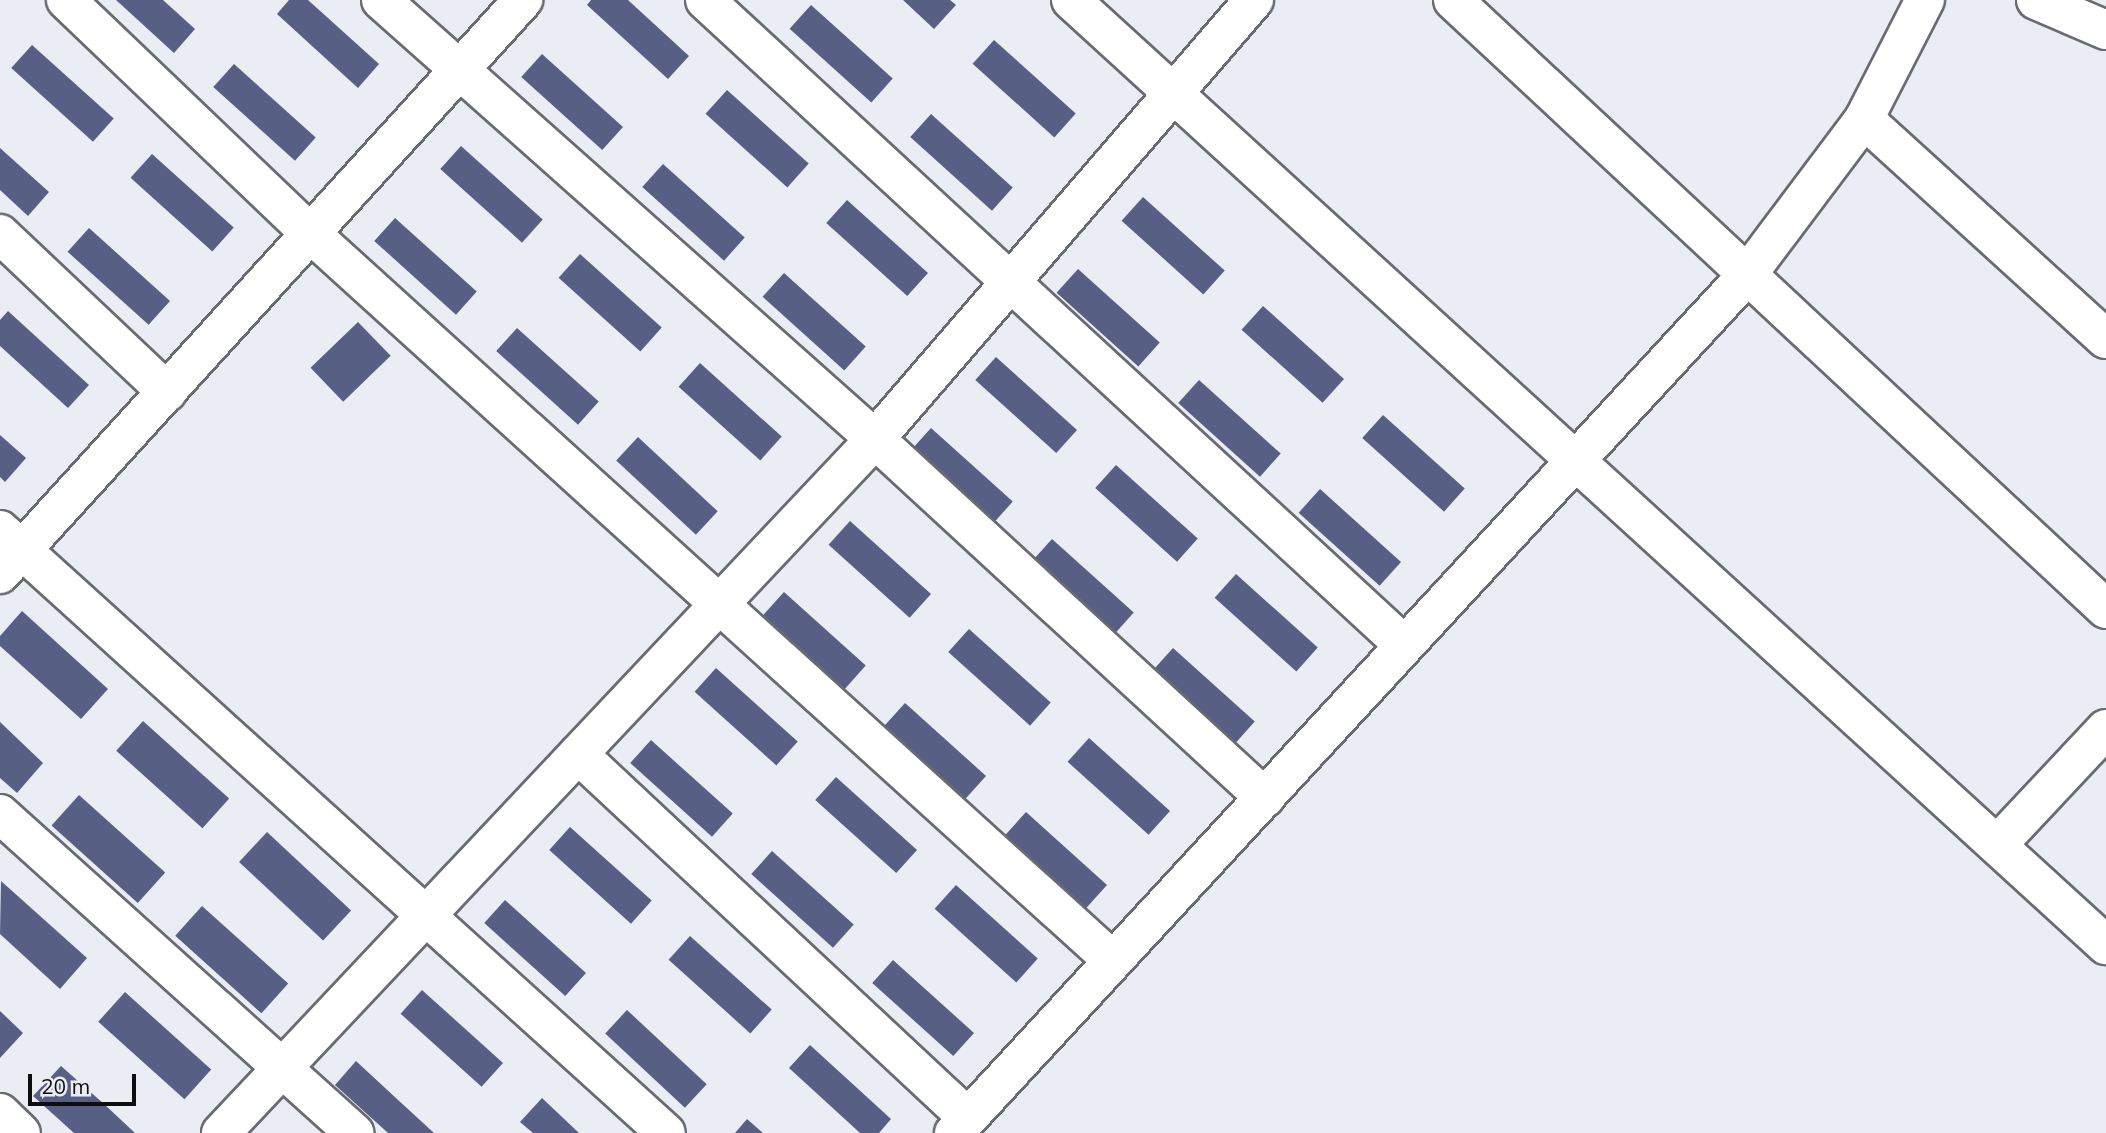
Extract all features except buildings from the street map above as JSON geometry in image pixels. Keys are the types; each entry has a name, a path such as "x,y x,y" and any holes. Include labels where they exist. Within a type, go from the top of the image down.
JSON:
{"street":[{"path":"66,0 310,233 723,604 1111,959"},
{"path":"381,0 876,439 1265,798"},
{"path":"523,0 167,392 7,551 425,912 666,1133"},
{"path":"705,0 1014,282 1404,645"},
{"path":"1071,0 2106,946"},
{"path":"221,1133 285,1069 425,912 723,604 876,439 1014,282 1170,91 1254,0"},
{"path":"1453,0 2106,609"},
{"path":"578,754 961,1125 1111,959 1578,463 1747,275 1864,119 1925,0"},
{"path":"2036,0 2106,30"},
{"path":"1864,119 2106,339"},
{"path":"0,234 167,392"},
{"path":"1997,845 2106,729"},
{"path":"0,814 354,1133"},
{"path":"0,1113 22,1133"}]}
